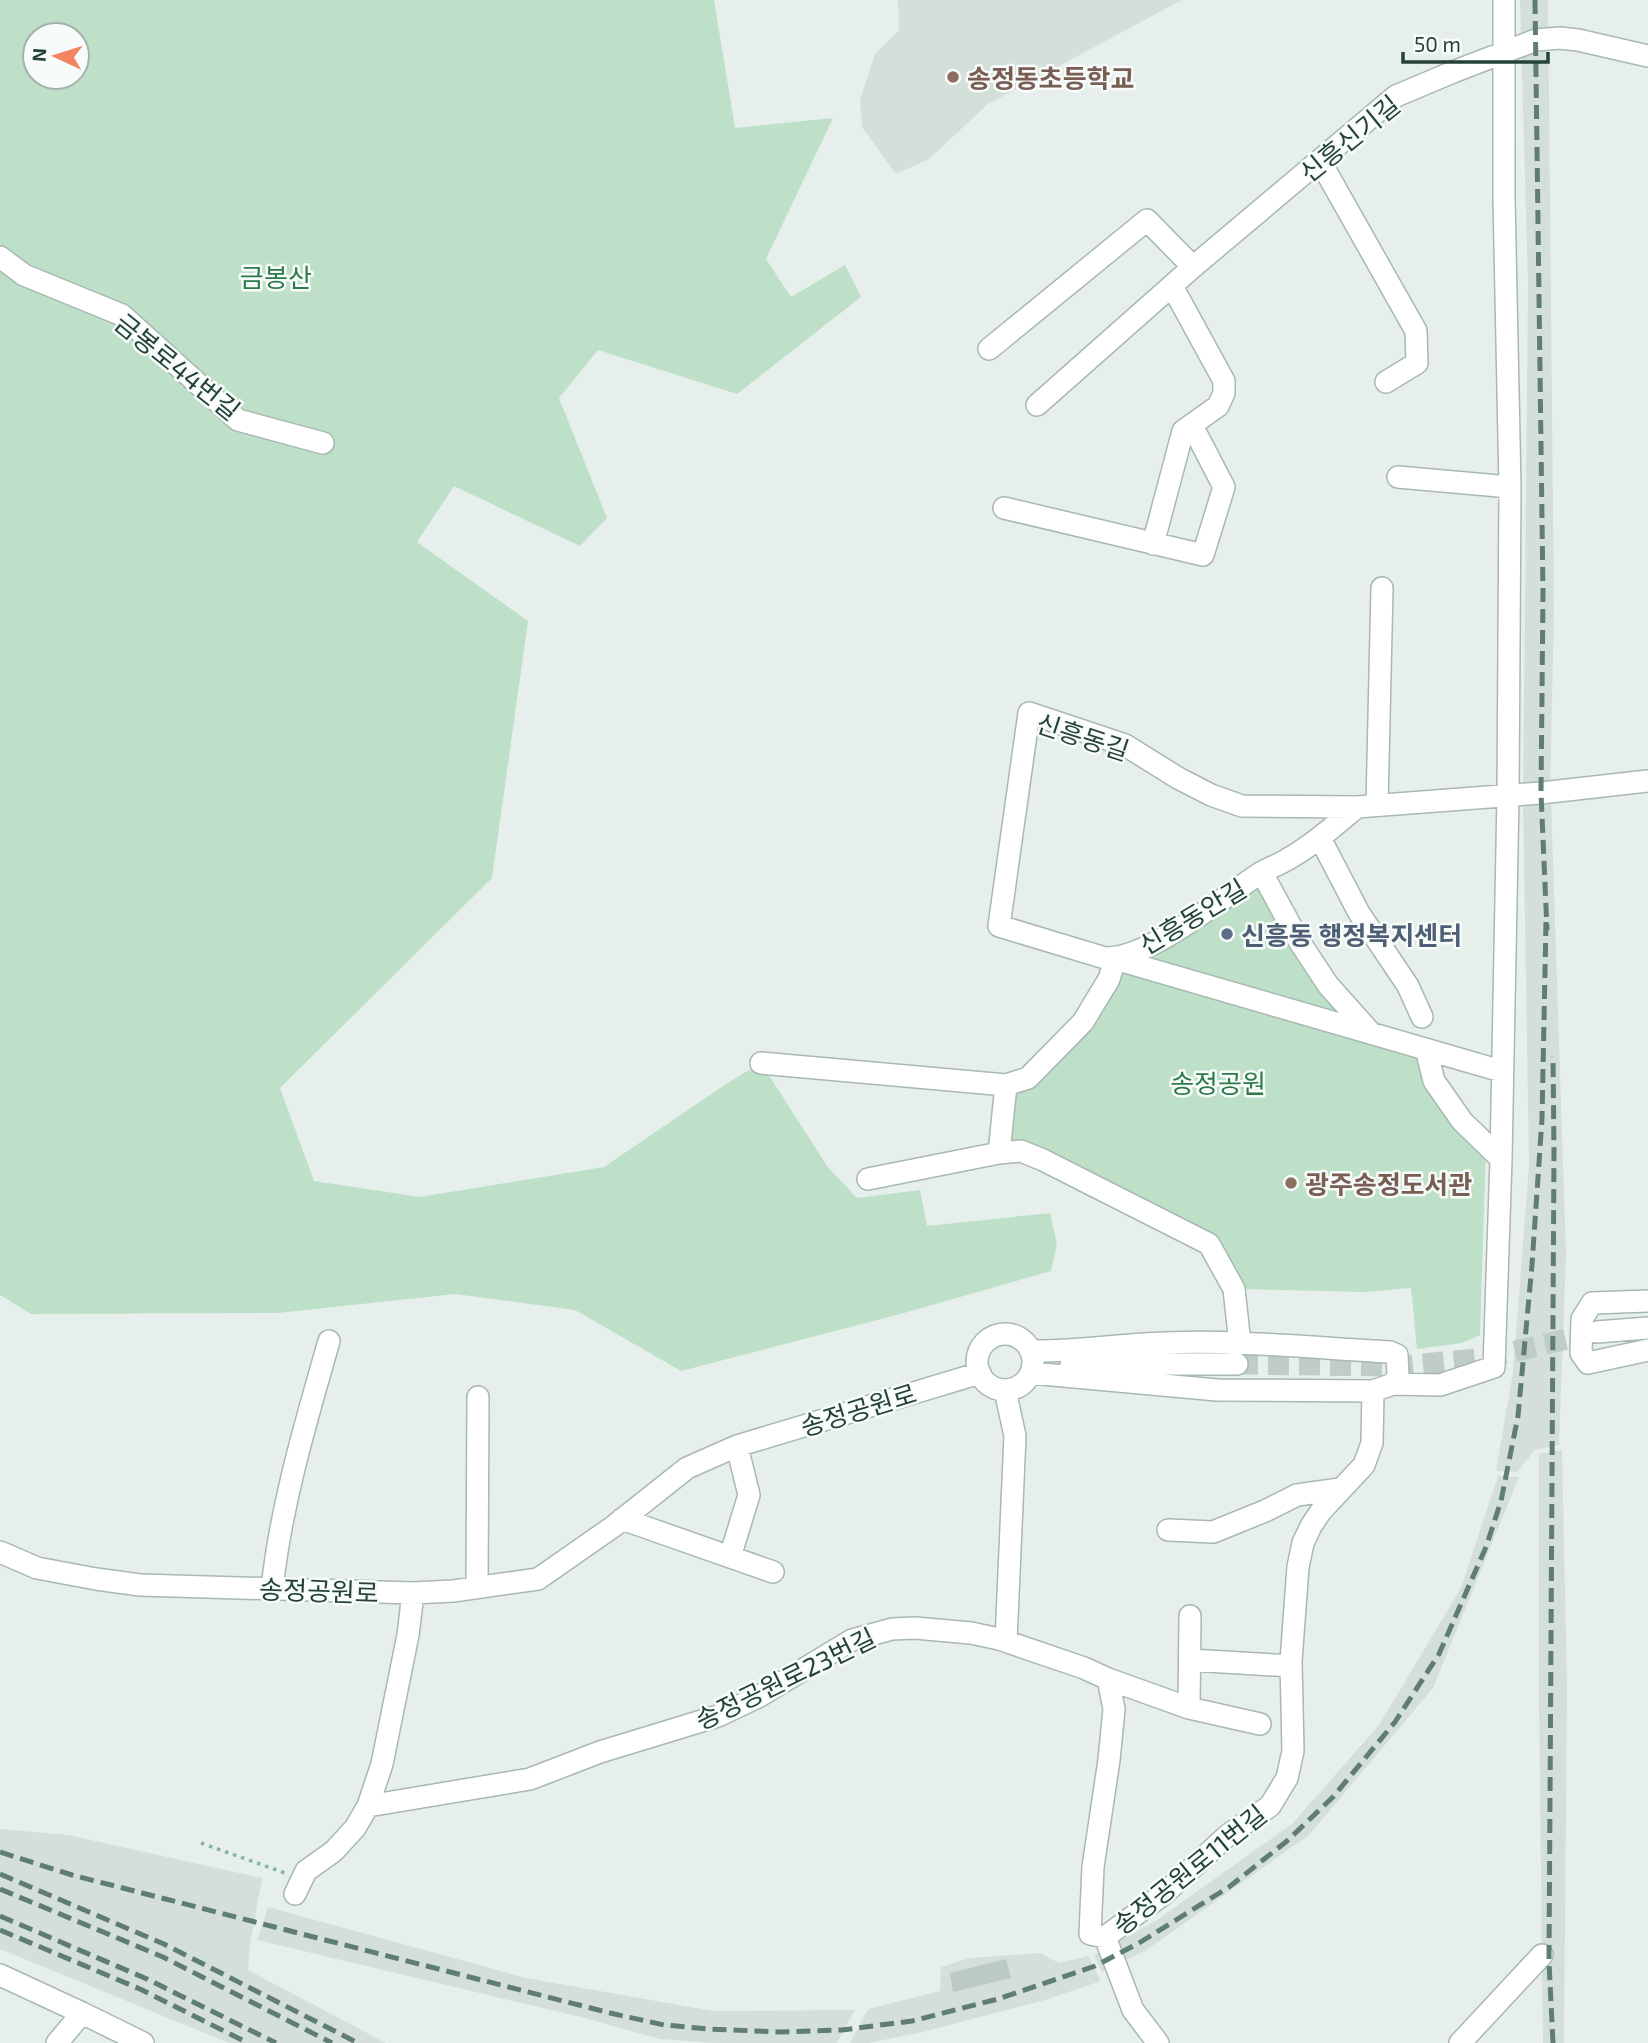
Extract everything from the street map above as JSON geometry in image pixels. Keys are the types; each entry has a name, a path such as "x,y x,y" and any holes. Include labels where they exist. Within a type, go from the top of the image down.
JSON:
{"street":[{"path":"1031,1363 1217,1390 1373,1391 1394,1384 1440,1385 1494,1367 1508,796 1510,487 1504,198 1504,0"},
{"name":"신흥신기길","path":"1037,405 1193,267 1396,96 1536,40 1578,40 1648,56"},
{"path":"1320,160 1416,331 1417,363 1386,382"},
{"path":"989,349 1147,220 1193,267"},
{"name":"금봉로44번길","path":"0,257 24,275 122,315 238,420 323,443"},
{"path":"1153,544 1184,431 1218,406 1224,393 1224,381 1172,286"},
{"path":"1004,508 1203,555 1224,487 1197,435 1184,431"},
{"path":"1398,477 1510,487"},
{"path":"1367,806 1382,588"},
{"name":"신흥동길","path":"999,926 1029,713 1125,745 1178,778 1227,802 1256,806 1367,806 1508,796 1648,781"},
{"name":"신흥동안길","path":"999,926 1115,959 1159,942 1367,806"},
{"path":"1320,838 1359,913 1408,986 1422,1017"},
{"name":"신흥동안길","path":"1262,873 1299,941 1328,985 1370,1032"},
{"path":"761,1063 1006,1085 1028,1078 1083,1022 1109,979 1115,959 1501,1071"},
{"path":"1426,1049 1434,1081 1462,1121 1501,1159"},
{"path":"999,1153 1006,1085"},
{"path":"868,1179 999,1153 1021,1151 1044,1160 1209,1244 1234,1289 1238,1354"},
{"path":"1648,1301 1592,1303 1582,1319 1581,1353 1588,1363 1648,1350"},
{"path":"1597,1332 1648,1328"},
{"path":"1001,1335 1018,1338 1026,1343 1031,1363 1023,1384 1005,1390 988,1384 980,1373 978,1360 985,1343 1001,1335"},
{"path":"272,1589 276,1553 292,1476 329,1341"},
{"path":"1031,1363 1055,1351 1165,1343 1238,1354 1390,1352 1397,1355 1398,1376 1394,1384"},
{"name":"송정공원로","path":"0,1552 37,1567 140,1585 413,1593 538,1579 687,1468 737,1446 980,1373"},
{"path":"1005,1390 1015,1436 1006,1641"},
{"name":"송정공원로11번길","path":"1158,2043 1133,2010 1105,1937 1165,1892 1228,1835 1270,1806 1287,1778 1293,1752 1291,1666 1298,1567 1303,1543 1311,1526 1340,1489 1364,1465 1372,1443 1373,1391"},
{"path":"477,1587 478,1397"},
{"path":"730,1558 749,1495 737,1446"},
{"path":"1168,1530 1213,1532 1297,1495 1340,1489"},
{"path":"622,1519 773,1572"},
{"path":"299,1887 306,1871 334,1851 355,1828 368,1806 382,1764 408,1635 413,1593"},
{"path":"1189,1708 1190,1616"},
{"name":"송정공원로23번길","path":"368,1806 530,1779 600,1752 719,1716 758,1697 852,1640 874,1633 915,1628 971,1633 1006,1641 1189,1708 1260,1724"},
{"path":"1190,1660 1291,1666"},
{"path":"1105,1937 1090,1934 1093,1867 1114,1709 1108,1679"},
{"path":"1460,2043 1542,1955"},
{"path":"0,1975 143,2043"},
{"path":"57,2043 82,2013"}],"path":[{"path":"201,1843 299,1887"}],"shaded area":[{"name":"송정동초등학교","path":"898,0 1182,0 988,104 929,159 896,174 862,127 860,100 875,54 899,30"},
{"path":"1520,0 1548,0 1554,611 1550,797 1523,799 1528,285"},
{"path":"1551,800 1566,1254 1559,1445 1535,1450 1517,1472 1496,1471 1513,1372 1529,1165 1523,803"},
{"path":"1562,1450 1567,1687 1564,2043 1543,2043 1539,1454"},
{"path":"1498,1476 1519,1477 1433,1688 1309,1835 1145,1951 1102,1972 1094,1955 1157,1920 1292,1824 1379,1725 1461,1588"},
{"path":"0,1829 68,1835 262,1878 248,1970 386,2043 229,2043 0,1949"},
{"path":"268,1907 526,1978 713,2011 855,2010 837,2043 715,2043 660,2039 581,2017 257,1940"},
{"path":"1040,1953 1059,1963 1088,1956 1101,1981 1045,2000 923,2032 868,2043 850,2043 868,2009 940,1991 941,1967 970,1958"}],"green space":[{"name":"금봉산","path":"0,0 714,0 735,128 833,118 766,259 791,297 845,265 861,297 737,394 598,350 559,398 607,518 580,546 454,486 417,542 528,621 492,878 280,1088 314,1181 420,1197 604,1167 761,1063 827,1166 857,1198 920,1190 927,1226 1050,1213 1057,1245 1051,1271 904,1313 681,1371 575,1310 455,1294 278,1313 31,1314 0,1295"},
{"name":"송정공원","path":"1262,873 1370,1032 1426,1049 1486,1145 1480,1335 1462,1343 1417,1349 1411,1288 1365,1292 1234,1289 1209,1244 1043,1160 999,1153 1006,1085 1028,1078 1109,979"}],"building":[{"path":"1006,1959 1011,1978 953,1992 950,1973"}],"tunnel":[{"path":"1237,1364 1402,1366 1486,1358 1597,1332"}],"railway":[{"path":"1535,0 1543,593 1541,793 1547,930"},
{"path":"0,1852 72,1875 610,2013 664,2025 709,2029 780,2032 842,2030 912,2021 998,1999 1095,1966 1139,1943 1229,1887 1287,1841 1333,1797 1395,1722 1439,1654 1486,1547 1501,1501 1518,1416 1542,1119 1546,922"},
{"path":"1553,1056 1549,1962 1553,2043"},
{"path":"0,1874 164,1944 358,2043"},
{"path":"0,1889 163,1957 332,2043"},
{"path":"0,1916 147,1979 276,2043"},
{"path":"0,1930 140,1989 248,2043"}],"place":[{"name":"송정동초등학교","path":"953,77"},
{"name":"신흥동 행정복지센터","path":"1227,934"},
{"name":"광주송정도서관","path":"1291,1183"}]}
